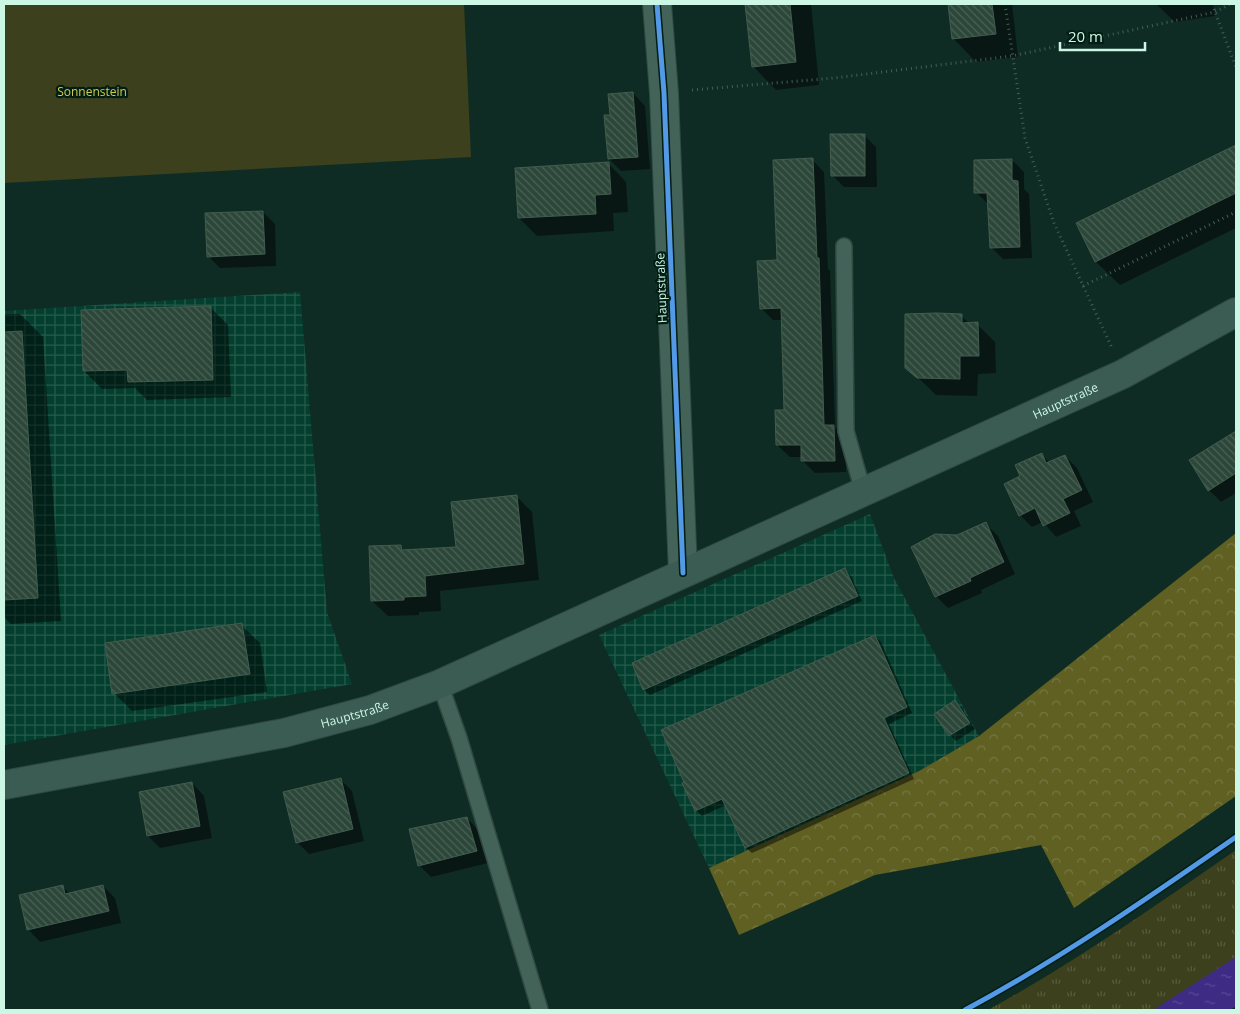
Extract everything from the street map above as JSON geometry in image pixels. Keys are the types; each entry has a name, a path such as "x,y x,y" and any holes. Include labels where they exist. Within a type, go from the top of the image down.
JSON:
{"main road":[{"name":"Hauptstraße","path":"4,785 284,733 370,710 440,684 1124,374 1236,312"}],"street":[{"name":"Hauptstraße","path":"657,4 664,93 683,573"}],"lane":[{"path":"844,246 846,430 863,492"},
{"path":"440,684 459,738 540,1010"}],"path":[{"path":"1005,4 1025,138 1054,223 1124,374"},
{"path":"1213,4 1236,67"},
{"path":"664,93 834,78 1012,56 1215,12 1230,4"},
{"path":"1083,286 1236,212"}],"shaded area":[{"path":"300,292 327,612 352,684 4,745 4,311"},
{"path":"870,514 894,578 979,736 919,771 709,868 599,635"}],"green space":[{"name":"Sonnenstein","path":"4,4 464,4 471,157 4,183"},
{"path":"1236,533 1236,796 1074,908 1041,845 875,875 739,935 709,868 919,771 979,736"},
{"path":"1236,850 1236,957 1225,965 1153,1010 988,1010 1052,973 1145,913"}],"water":[{"path":"1236,957 1236,1006 1230,1010 1153,1010"}],"building":[{"path":"745,4 790,4 796,62 752,67"},
{"path":"948,4 992,4 996,34 952,39"},
{"path":"633,92 638,157 608,159 604,115 610,115 608,94"},
{"path":"830,134 865,134 865,176 831,176"},
{"path":"1236,145 1236,193 1095,262 1076,223"},
{"path":"813,158 817,258 819,258 824,425 834,425 835,461 801,461 801,445 776,445 775,410 784,410 781,308 760,309 757,261 777,260 773,160"},
{"path":"1012,159 1012,180 1018,181 1020,247 990,248 987,193 974,193 974,160"},
{"path":"609,162 611,194 595,195 596,214 518,218 515,168"},
{"path":"263,211 265,254 207,257 205,213"},
{"path":"211,306 213,380 128,382 127,370 83,371 81,310"},
{"path":"905,314 962,314 962,323 978,322 979,356 960,356 960,379 917,378 905,368"},
{"path":"22,331 38,598 4,600 4,332"},
{"path":"1236,431 1236,473 1208,491 1189,460"},
{"path":"1042,453 1046,463 1065,455 1082,490 1063,499 1070,513 1043,526 1035,508 1019,516 1004,484 1020,476 1015,465"},
{"path":"517,495 524,564 425,576 426,596 404,597 404,600 371,601 369,546 401,545 402,550 456,547 451,502"},
{"path":"986,522 1004,562 970,578 971,581 935,597 911,547 935,534 957,535"},
{"path":"845,568 858,596 643,690 632,663"},
{"path":"242,623 250,674 112,694 105,643"},
{"path":"875,635 907,707 884,718 909,773 745,848 722,799 695,811 661,730"},
{"path":"955,700 970,723 949,736 934,714"},
{"path":"341,778 353,829 296,843 283,792"},
{"path":"192,782 200,826 147,836 139,792"},
{"path":"467,817 477,851 418,866 409,829"},
{"path":"63,885 65,894 103,885 109,911 27,930 19,895"}],"cycle path":[{"path":"657,4 664,93 683,573"},
{"path":"965,1010 1069,949 1236,837"}]}
